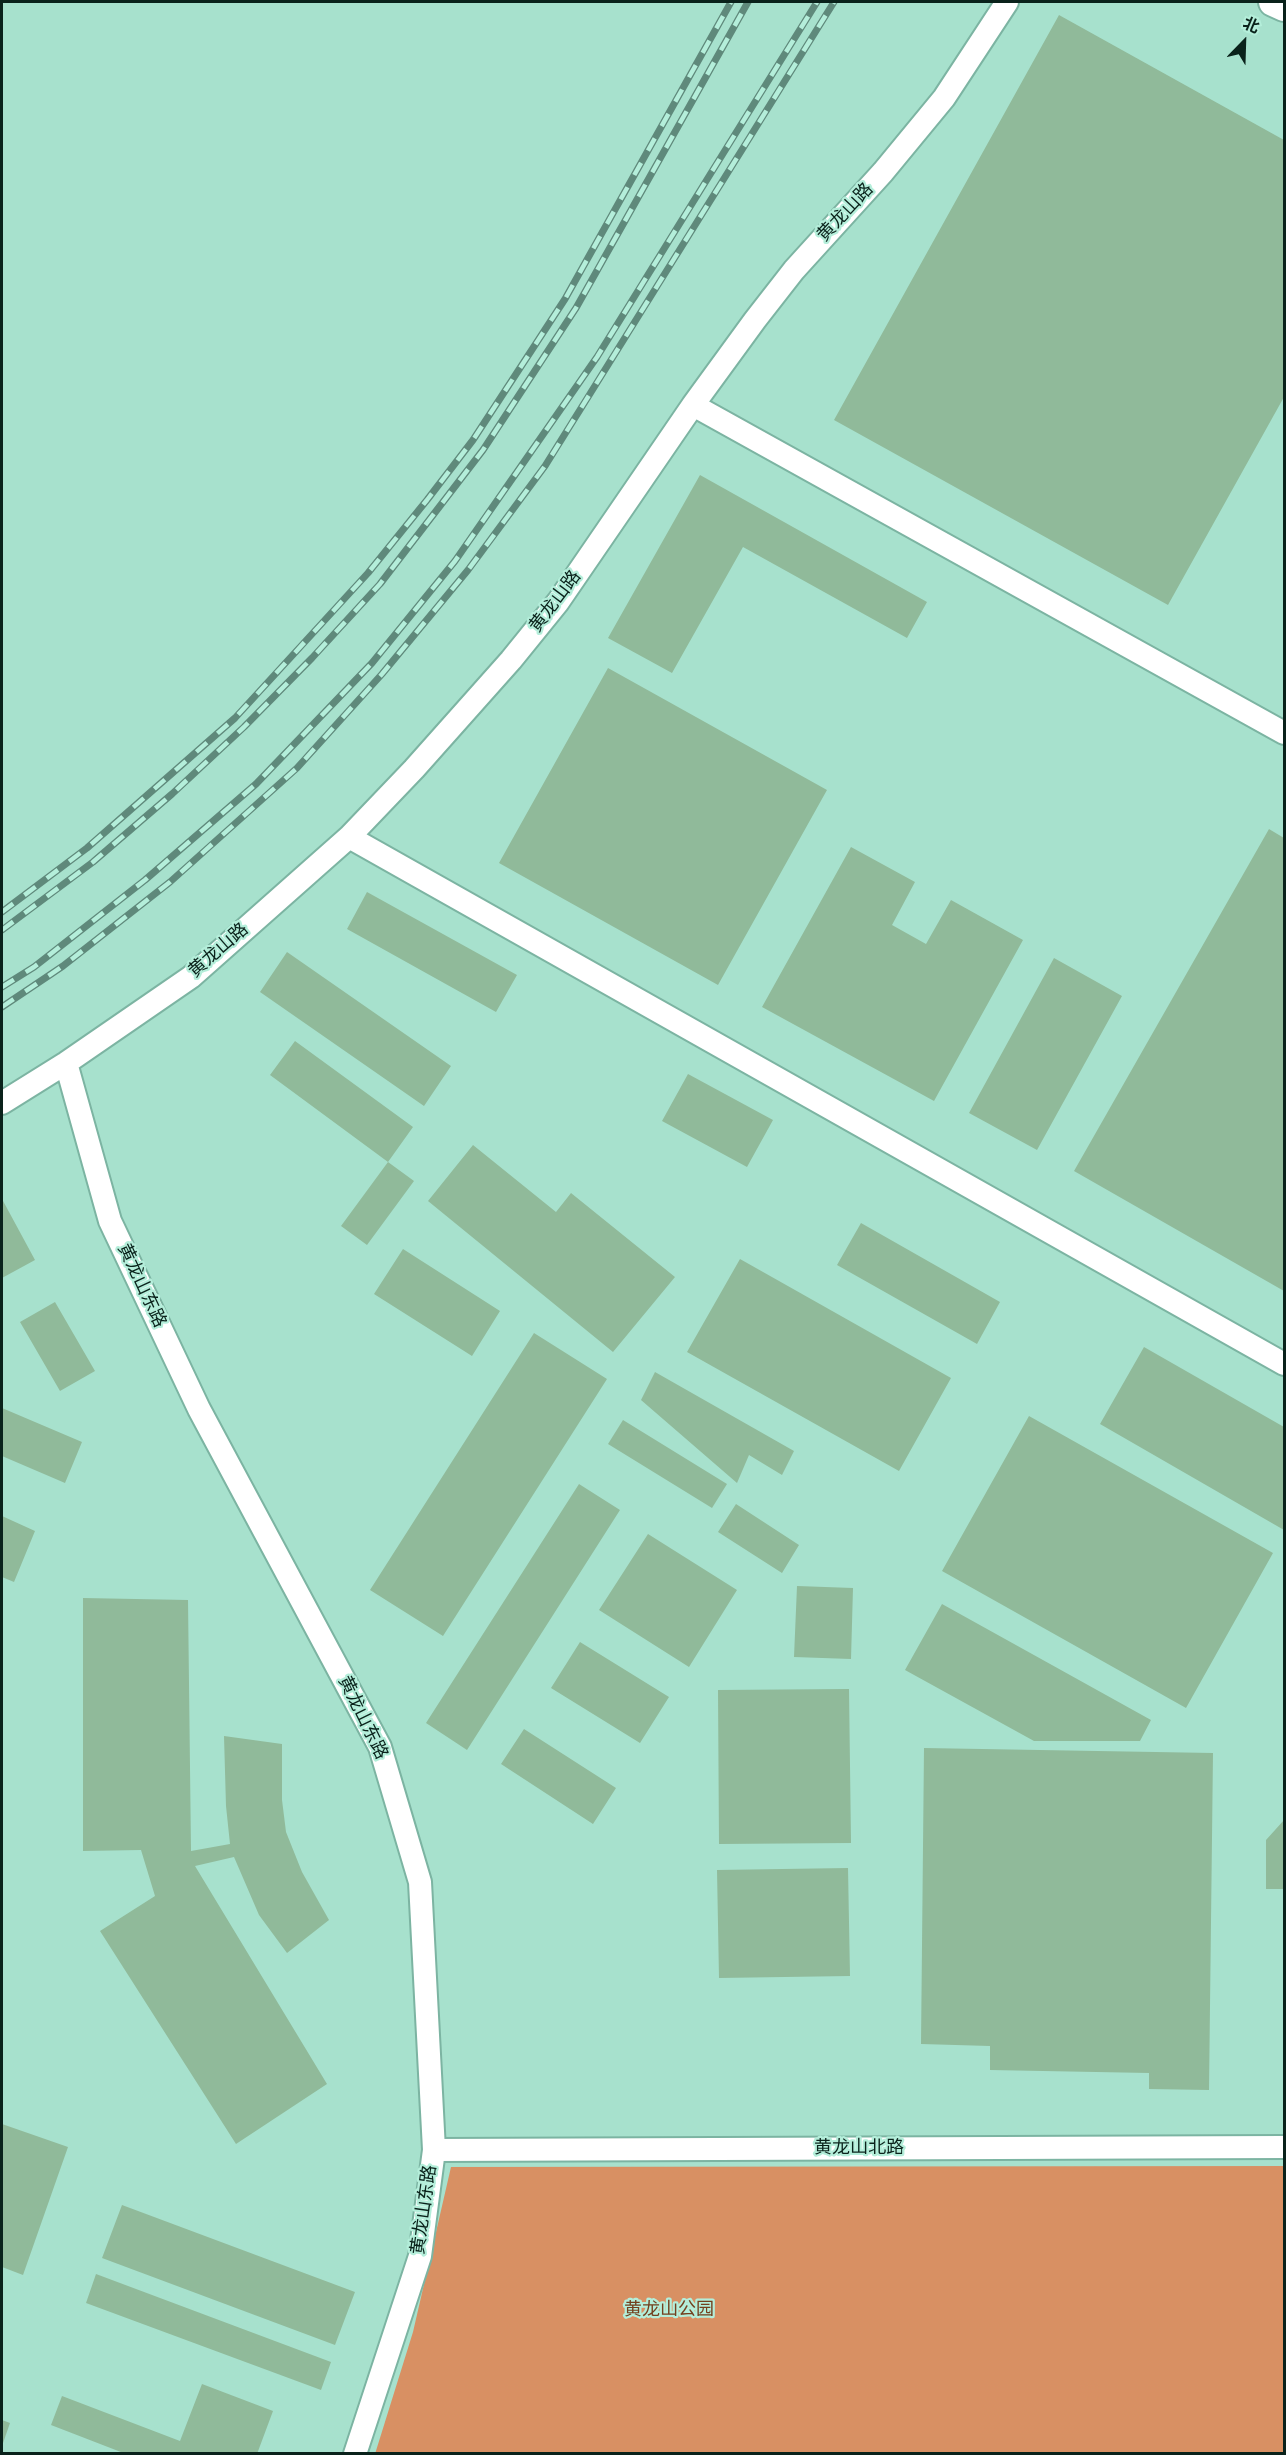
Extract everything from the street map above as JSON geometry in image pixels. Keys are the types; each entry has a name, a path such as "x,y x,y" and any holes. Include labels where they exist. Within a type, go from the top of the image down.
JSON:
{"main road":[{"path":"1273,2 1284,7"}],"street":[{"name":"黄龙山路","path":"2,1103 66,1063 191,977 349,837 414,769 511,660 558,602 693,405 794,270 883,172 944,98 1007,2"},
{"path":"693,405 1284,733"},
{"path":"349,837 1284,1364"},
{"name":"黄龙山东路","path":"66,1063 110,1221 199,1409 380,1747 420,1882 434,2150 420,2256 355,2454"},
{"name":"黄龙山北路","path":"434,2150 1284,2147"}],"green space":[{"name":"黄龙山公园","path":"1284,2166 1284,2453 375,2454 413,2332 451,2167"}],"building":[{"path":"1059,15 1284,140 1284,397 1168,605 834,420"},
{"path":"700,475 927,602 907,638 743,547 672,673 608,638"},
{"path":"608,668 827,790 718,985 499,863"},
{"path":"1269,829 1284,838 1284,1291 1074,1171"},
{"path":"851,847 915,882 892,925 926,944 951,900 1023,940 934,1101 762,1007"},
{"path":"367,892 517,975 496,1012 347,929"},
{"path":"287,952 451,1066 424,1106 260,992"},
{"path":"1054,958 1122,996 1037,1150 969,1113"},
{"path":"295,1041 413,1127 388,1162 270,1075"},
{"path":"688,1074 773,1120 747,1167 662,1121"},
{"path":"473,1145 556,1212 571,1193 675,1277 613,1352 428,1201"},
{"path":"388,1162 414,1181 367,1245 341,1226"},
{"path":"2,1199 35,1260 2,1278"},
{"path":"861,1223 1000,1302 977,1344 837,1265"},
{"path":"403,1249 500,1311 472,1356 374,1294"},
{"path":"740,1259 951,1378 899,1471 687,1352"},
{"path":"55,1302 95,1371 60,1391 20,1322"},
{"path":"534,1333 607,1379 443,1636 370,1590"},
{"path":"1144,1347 1284,1427 1284,1530 1100,1424"},
{"path":"655,1372 794,1451 782,1475 749,1455 737,1483 641,1400"},
{"path":"2,1408 82,1442 65,1483 2,1456"},
{"path":"1029,1416 1273,1553 1186,1708 942,1571"},
{"path":"623,1420 727,1484 712,1508 608,1444"},
{"path":"579,1484 620,1510 467,1750 426,1723"},
{"path":"736,1504 799,1545 782,1573 718,1532"},
{"path":"2,1516 35,1531 14,1582 2,1577"},
{"path":"648,1534 737,1590 689,1667 599,1610"},
{"path":"797,1586 853,1588 851,1659 794,1657"},
{"path":"83,1598 188,1600 191,1851 230,1844 226,1806 224,1736 282,1744 282,1800 286,1832 302,1872 329,1920 287,1953 259,1915 234,1857 195,1866 327,2084 236,2144 100,1931 155,1896 141,1850 83,1851"},
{"path":"942,1604 1151,1720 1140,1741 1034,1741 905,1670"},
{"path":"580,1642 669,1697 640,1743 551,1688"},
{"path":"849,1689 851,1843 719,1844 718,1690"},
{"path":"524,1729 616,1788 593,1824 501,1764"},
{"path":"924,1748 1213,1753 1209,2090 1149,2089 1149,2073 990,2070 990,2046 921,2044"},
{"path":"1284,1820 1284,1889 1266,1889 1266,1840"},
{"path":"848,1868 850,1976 719,1978 717,1870"},
{"path":"2,2124 68,2147 23,2275 2,2267"},
{"path":"122,2205 355,2292 335,2345 102,2258"},
{"path":"96,2274 331,2362 321,2390 86,2303"},
{"path":"202,2384 273,2411 257,2454 126,2454 51,2425 62,2396 180,2441"},
{"path":"2,2420 10,2423 2,2446"}],"railway":[{"path":"2,912 87,848 235,718 368,573 427,500 473,440 565,299 731,2"},
{"path":"2,930 93,862 172,794 244,727 380,584 483,450 576,308 748,2"},
{"path":"2,987 34,967 145,880 256,784 372,663 455,561 597,357 817,2"},
{"path":"2,1007 63,966 170,882 297,768 382,674 468,570 545,466 834,2"}]}
